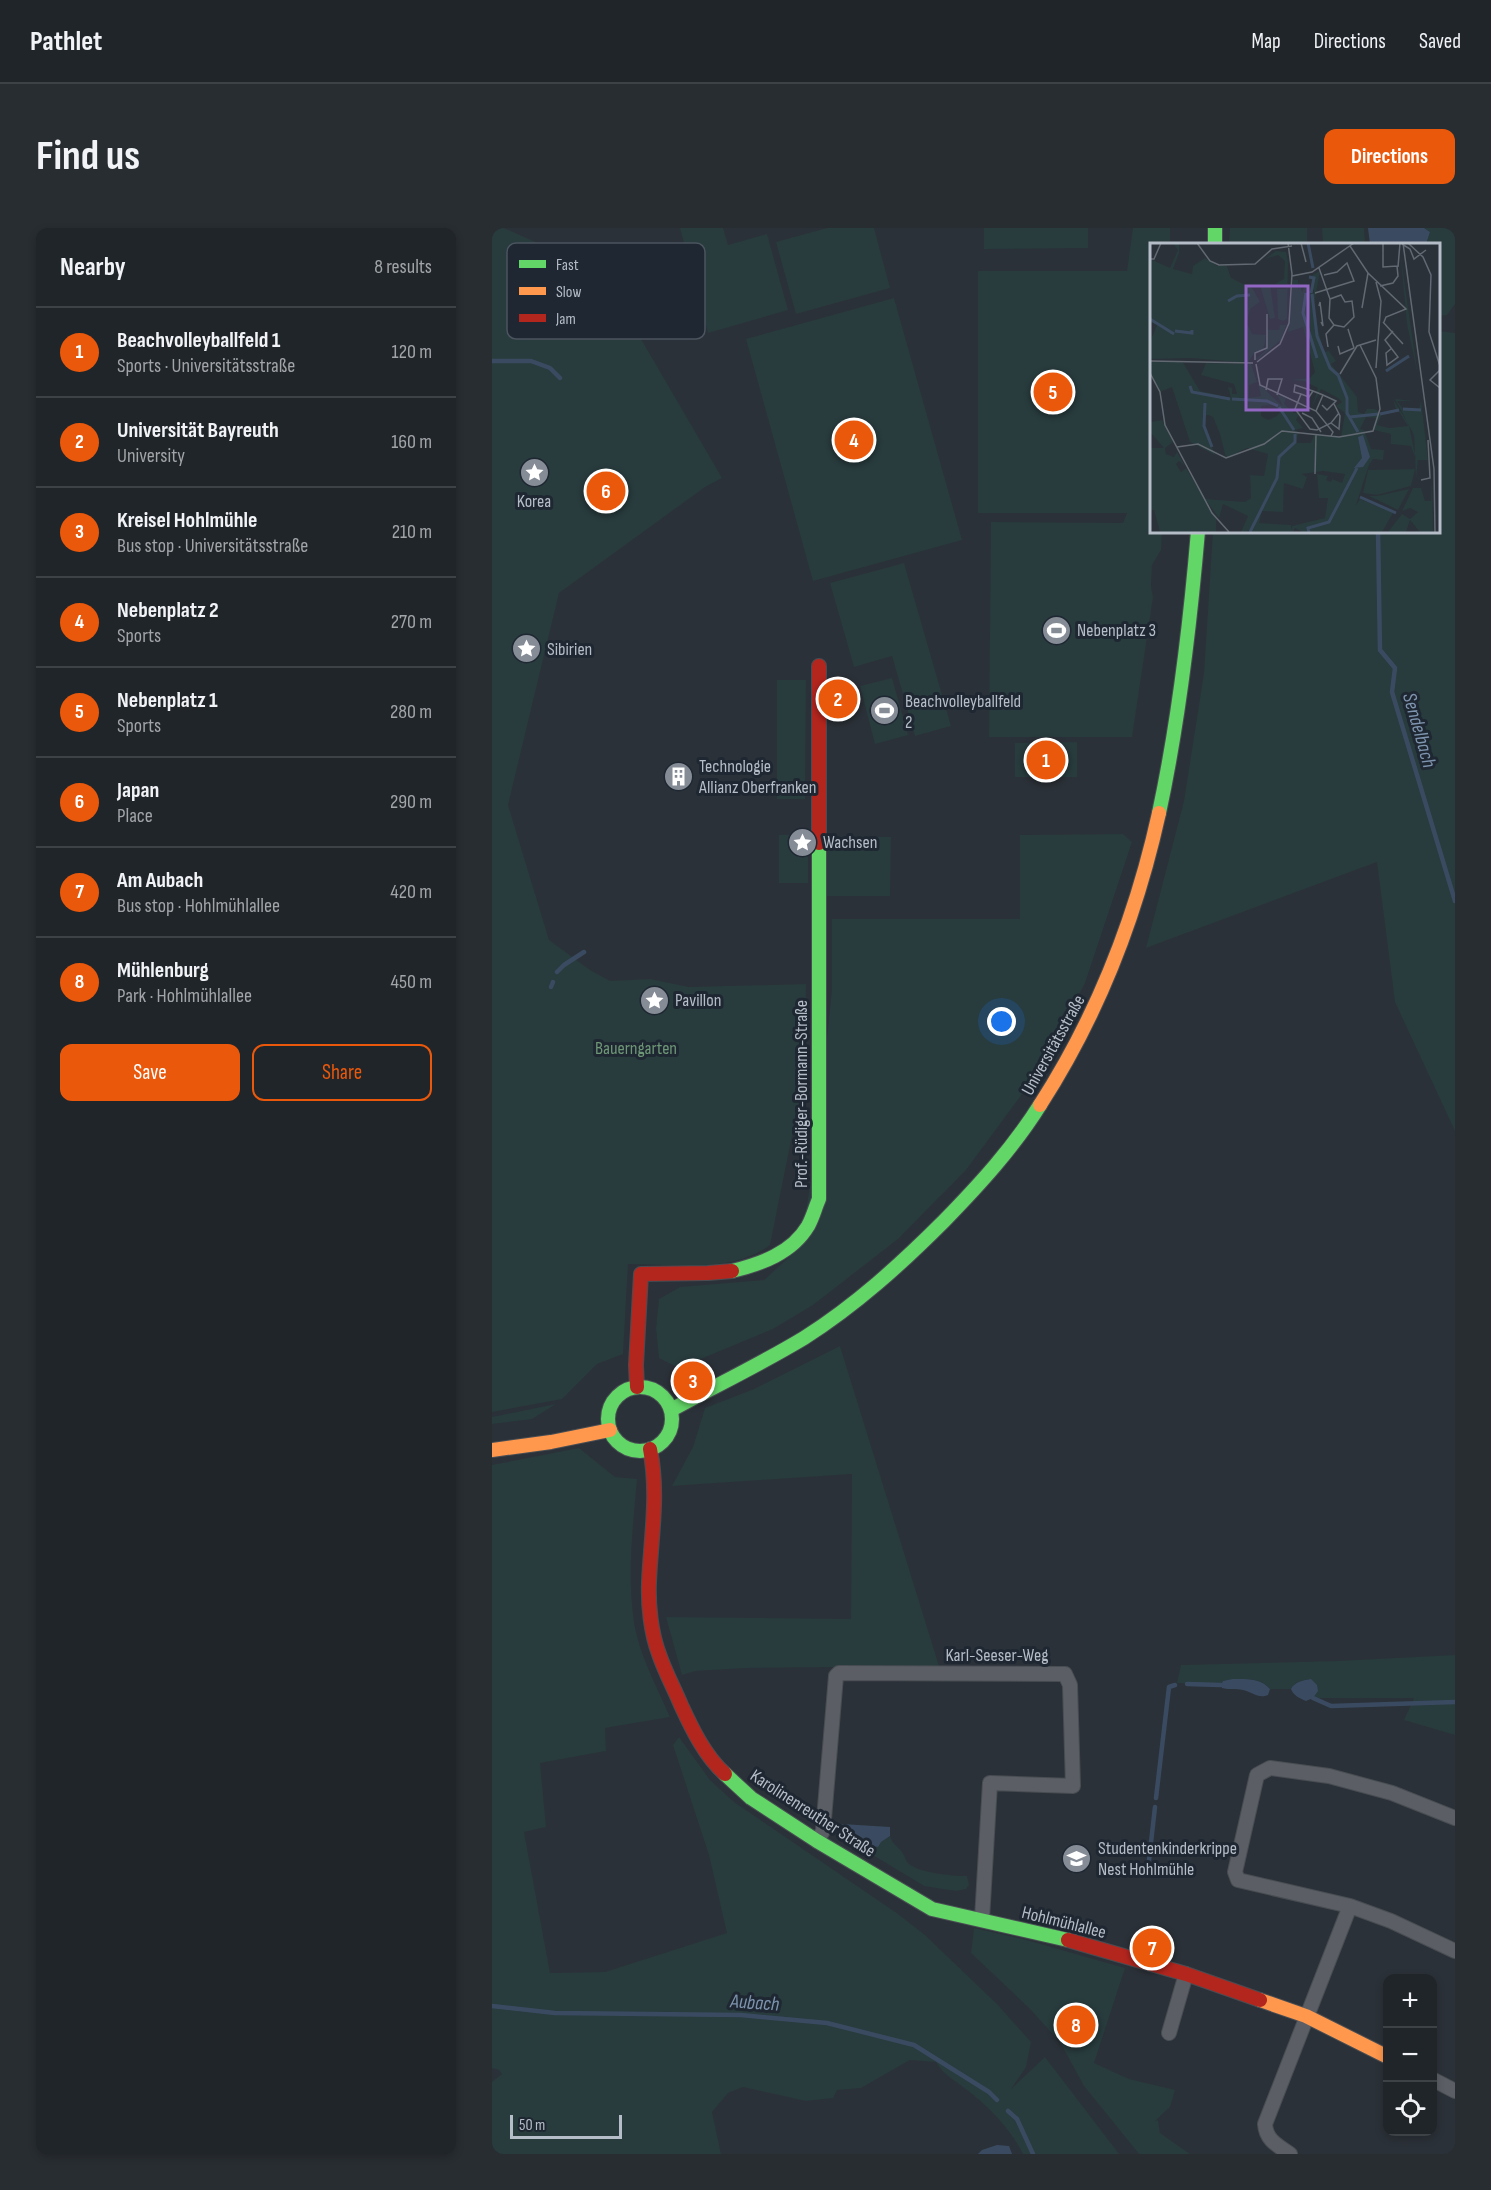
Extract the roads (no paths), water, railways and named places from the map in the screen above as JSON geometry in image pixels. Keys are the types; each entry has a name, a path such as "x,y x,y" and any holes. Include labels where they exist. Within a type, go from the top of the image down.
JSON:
{"street":[{"name":"Universitätsstraße","path":"670,1410 773,1358 825,1324 905,1261 974,1191 1023,1133 1059,1077 1098,1002 1135,907 1163,803 1184,674 1198,532"},
{"name":"Prof.-Rüdiger-Bormann-Straße","path":"637,1387 641,1274 722,1272 743,1270 765,1263 790,1246 807,1228 819,1199 819,666"},
{"path":"637,1387 654,1390 661,1395 670,1410 670,1429 659,1445 650,1449 640,1451 622,1446 610,1430 609,1411 613,1402 619,1394 637,1387"},
{"path":"492,1450 551,1442 610,1430"},
{"name":"Karolinenreuther Straße","path":"650,1449 654,1469 655,1516 649,1582 651,1618 658,1653 690,1724 716,1767 751,1798 817,1841 932,1909"},
{"name":"Karl-Seeser-Weg","path":"817,1841 823,1831 836,1676 839,1673 1065,1674 1070,1685 1073,1786 990,1783 982,1919"},
{"path":"1455,1818 1392,1793 1329,1776 1270,1768 1257,1775 1235,1872 1238,1880 1350,1906 1391,1921 1455,1951"},
{"path":"1290,2154 1272,2142 1266,2134 1264,2124 1350,1906"},
{"name":"Hohlmühlallee","path":"932,1909 1079,1943 1186,1974 1306,2016 1383,2054"},
{"path":"1169,2033 1186,1974"},
{"path":"1437,2082 1455,2091"}],"water":[{"path":"1368,228 1424,228 1430,232 1426,243 1370,243"},
{"path":"1233,1679 1262,1683 1270,1689 1268,1695 1261,1696 1240,1689 1222,1688 1223,1681"},
{"path":"1311,1679 1317,1685 1318,1691 1313,1698 1306,1701 1299,1698 1291,1689 1302,1681"},
{"path":"842,1824 890,1827 890,1836 878,1847 869,1845 861,1837 850,1834"},
{"path":"997,2145 1009,2146 1012,2154 978,2154 982,2150"}],"waterway":[{"path":"492,361 531,361 550,368 560,378"},
{"name":"Sendelbach","path":"1378,532 1380,650 1395,668 1392,692 1455,901"},
{"path":"557,972 584,952"},
{"path":"551,987 553,982"},
{"path":"1187,1684 1221,1685"},
{"path":"1156,1798 1169,1687 1175,1685"},
{"path":"1313,1698 1331,1706 1455,1702"},
{"path":"1148,1869 1155,1807"},
{"name":"Aubach","path":"492,2006 555,2013 741,2015 827,2023 914,2045 989,2092 997,2100"},
{"name":"Aubach","path":"1008,2111 1017,2119 1033,2154"}],"place":[{"name":"Nebenplatz 1","path":"1053,392"},
{"name":"Nebenplatz 2","path":"854,440"},
{"name":"Korea","path":"534,472"},
{"name":"Japan","path":"606,491"},
{"name":"Nebenplatz 3","path":"1056,630"},
{"name":"Sibirien","path":"526,649"},
{"name":"Universität Bayreuth","path":"838,699"},
{"name":"Beachvolleyballfeld 2","path":"884,711"},
{"name":"Beachvolleyballfeld 1","path":"1046,760"},
{"name":"Technologie Allianz Oberfranken","path":"678,776"},
{"name":"Wachsen","path":"802,842"},
{"name":"Pavillon","path":"654,1000"},
{"name":"Kreisel Hohlmühle","path":"693,1381"},
{"name":"Studentenkinderkrippe Nest Hohlmühle","path":"1077,1858"},
{"name":"Am Aubach","path":"1152,1948"},
{"name":"Mühlenburg","path":"1076,2025"}],"park label":[{"name":"Bauerngarten","path":"636,1048"}]}
